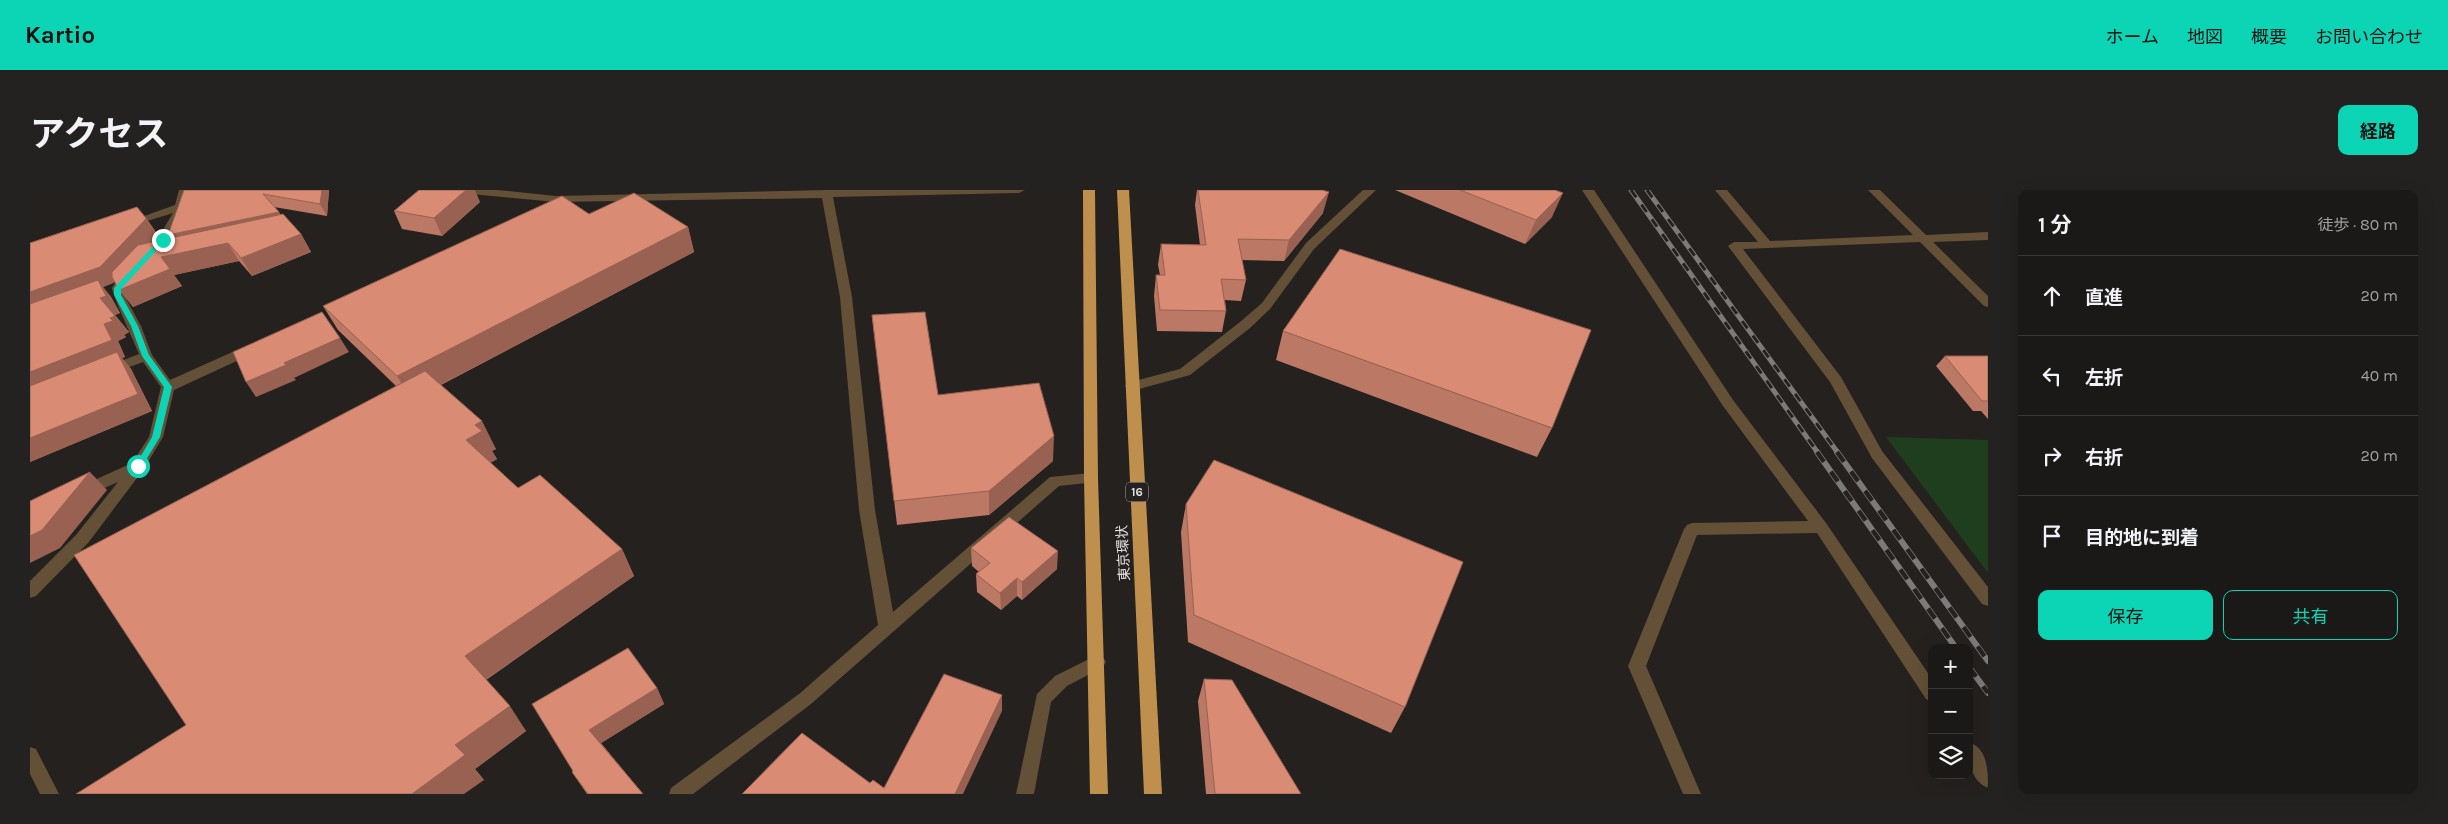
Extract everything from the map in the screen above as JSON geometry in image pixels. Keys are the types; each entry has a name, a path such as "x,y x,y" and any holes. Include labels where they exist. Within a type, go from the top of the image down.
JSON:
{"highway":[{"name":"東京環状","path":"1089,190 1091,478 1099,794"},
{"name":"東京環状","path":"1123,190 1153,794"}],"street":[{"path":"30,591 82,539 138,466 156,437 168,387 146,356 135,326 118,295 113,290 147,258 168,232 177,218 185,190"},
{"path":"461,190 556,199 650,198 786,192 1019,190"},
{"path":"1132,386 1185,372 1245,325 1266,306 1310,246 1370,190"},
{"path":"1588,190 1728,403 1821,527 1929,689"},
{"path":"1721,190 1767,245"},
{"path":"1874,190 1988,303"},
{"path":"827,193 846,297 868,510 887,626"},
{"path":"114,229 179,207"},
{"path":"1988,236 1734,246 1836,380 1877,454 1988,599"},
{"path":"147,258 166,254"},
{"path":"168,387 268,342"},
{"path":"92,377 146,356"},
{"path":"66,499 138,466"},
{"path":"678,794 805,699 1055,481 1091,478"},
{"path":"1692,794 1637,666 1692,529 1821,527"},
{"path":"1025,794 1043,699 1061,681 1097,662"},
{"path":"30,756 50,794"},
{"path":"1973,756 1988,779"}],"green space":[{"path":"1886,437 1988,440 1988,573"}],"building":[{"path":"184,190 322,190 320,204 263,194 279,212 168,235"},
{"path":"419,190 466,190 434,218 394,211"},
{"path":"1198,190 1322,190 1329,192 1289,240 1238,239 1246,280 1221,279 1226,311 1160,310 1156,275 1165,275 1161,244 1206,245"},
{"path":"1460,190 1555,190 1563,193 1536,220"},
{"path":"634,193 688,227 397,376 323,306 562,196 589,214"},
{"path":"137,207 146,218 145,220 100,267 30,292 30,243"},
{"path":"283,214 301,234 241,258 228,243 161,257 170,269 119,290 112,277 112,272 138,245"},
{"path":"1340,249 1591,330 1552,428 1283,331"},
{"path":"98,280 106,296 100,298 115,316 110,318 113,321 104,324 112,340 30,372 30,304"},
{"path":"322,312 340,338 284,363 286,365 246,382 233,352"},
{"path":"925,312 938,395 1039,383 1054,436 989,491 894,501 872,315"},
{"path":"117,352 138,394 30,438 30,386"},
{"path":"1945,356 1988,356 1988,401 1982,401"},
{"path":"425,371 482,421 475,425 482,431 466,440 518,488 540,475 622,549 465,656 510,706 455,745 465,755 412,794 76,794 186,725 74,555"},
{"path":"1214,460 1463,562 1405,707 1194,615 1186,504"},
{"path":"90,472 42,530 30,536 30,501"},
{"path":"1009,517 1058,551 1022,582 1017,578 1000,593 976,574 990,563 971,548"},
{"path":"628,648 657,688 589,730 643,794 588,794 572,772 532,704"},
{"path":"944,674 1002,695 955,794 742,794 802,733 870,783 873,780 884,788"},
{"path":"1204,679 1232,680 1301,794 1215,794"}],"railway":[{"path":"1631,190 1818,453"},
{"path":"1647,190 1838,453"},
{"path":"1817,452 1953,644"},
{"path":"1837,452 1988,661"},
{"path":"1973,672 1988,693"}],"route":[{"path":"138,466 156,437 168,387 146,356 135,326 118,295 118,288 163,240"}]}
